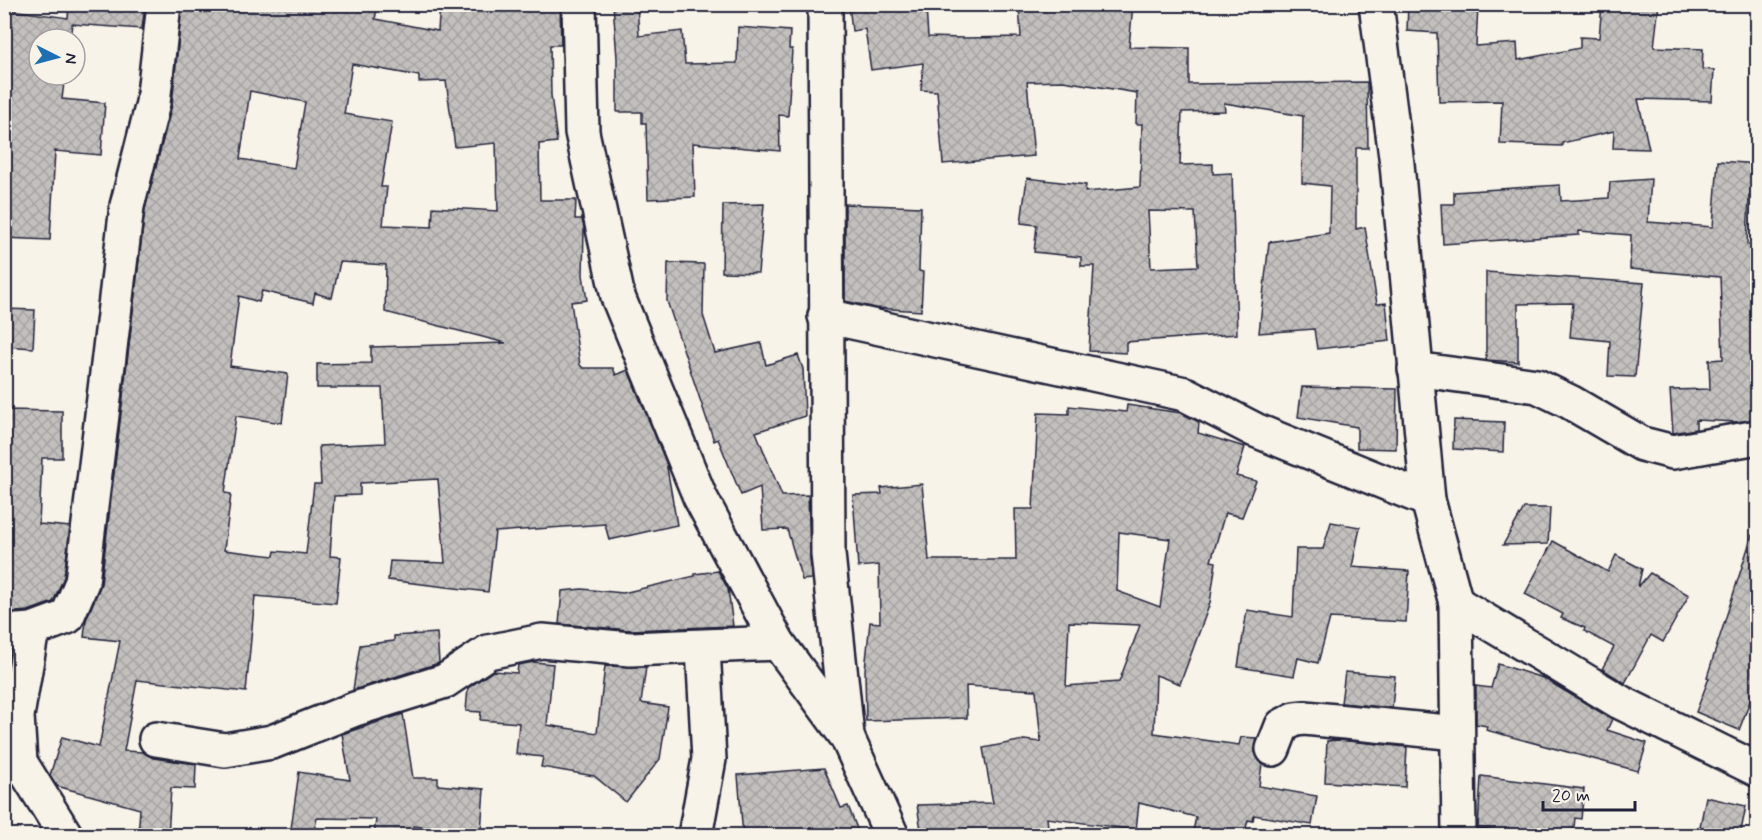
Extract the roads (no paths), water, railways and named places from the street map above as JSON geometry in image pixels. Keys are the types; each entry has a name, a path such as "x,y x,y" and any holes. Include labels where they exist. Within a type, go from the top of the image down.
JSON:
{"street":[{"path":"66,836 20,762 17,716 18,631 67,617 82,582 127,206 153,103 164,4"},
{"path":"579,4 582,132 618,297 700,497 778,643 847,737 892,836"},
{"path":"825,4 828,555 847,737"},
{"path":"1376,4 1397,164 1428,500 1456,603 1459,836"},
{"path":"825,316 1185,394 1255,430 1428,500"},
{"path":"1415,369 1537,386 1570,402 1642,444 1673,452 1758,437"},
{"path":"1456,603 1620,702 1758,770"},
{"path":"156,739 225,750 272,741 355,710 445,681 488,652 542,642 630,649 703,648 778,643"},
{"path":"695,836 709,759 703,648"},
{"path":"1273,749 1282,726 1295,719 1305,718 1457,733"}]}
